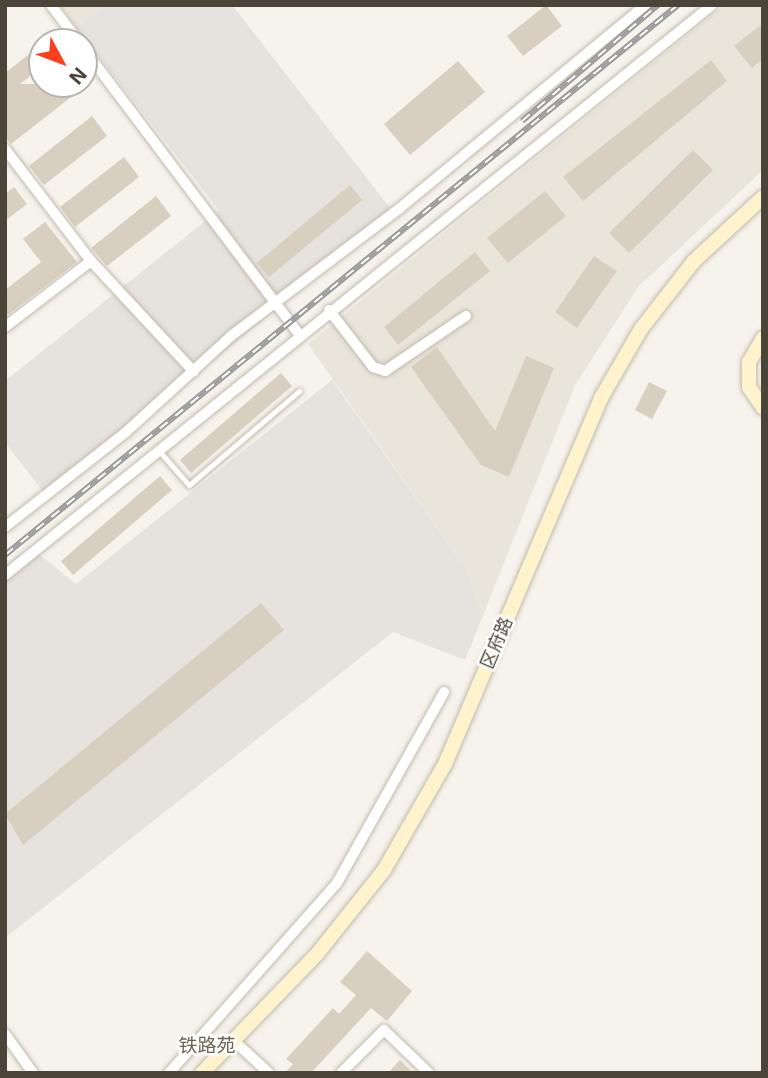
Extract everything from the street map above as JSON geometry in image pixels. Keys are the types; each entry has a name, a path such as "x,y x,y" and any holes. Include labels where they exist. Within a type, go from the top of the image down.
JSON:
{"main road":[{"name":"区府路","path":"202,1073 234,1041 384,870 445,764 601,398 641,330 694,261 763,197"},
{"path":"763,338 749,362 750,387 763,408"}],"street":[{"path":"51,5 68,28"},
{"path":"5,527 645,5"},
{"path":"5,575 160,452 299,334 712,5"},
{"path":"98,68 299,334"},
{"path":"5,149 91,261 194,372"},
{"path":"5,327 91,261"},
{"path":"329,310 373,367 385,371 467,316"},
{"path":"169,1073 337,883 444,692"},
{"path":"341,1073 384,1030 429,1073"},
{"path":"5,1034 33,1073"},
{"path":"234,1041 269,1073"}],"lane":[{"path":"160,452 189,485 299,391"}],"shaded area":[{"path":"60,5 106,5 76,27"},
{"path":"106,5 232,5 394,213 47,497 5,442 5,381 219,210 98,55 98,28 76,27"},
{"path":"724,5 763,5 763,170 639,286 575,385 482,618 468,572 308,344"},
{"path":"332,380 468,572 482,618 465,660 393,632 5,938 5,581 39,554 76,584"}],"building":[{"path":"546,5 562,26 523,56 507,36"},
{"path":"763,23 763,59 752,68 734,46"},
{"path":"28,55 28,78 20,84 28,84 28,98 70,98 11,144 5,137 5,73"},
{"path":"711,60 727,81 583,201 563,177"},
{"path":"458,61 485,92 410,155 384,124"},
{"path":"92,116 107,136 44,185 29,166"},
{"path":"693,150 713,170 629,253 609,233"},
{"path":"124,157 139,177 75,227 60,207"},
{"path":"350,185 362,200 269,277 257,263"},
{"path":"14,187 27,204 5,221 5,194"},
{"path":"545,191 566,216 508,263 487,238"},
{"path":"156,196 171,216 107,266 91,248"},
{"path":"45,222 77,262 5,317 5,290 41,262 23,239"},
{"path":"475,252 490,271 398,345 384,327"},
{"path":"594,256 617,271 577,328 555,312"},
{"path":"437,347 495,431 526,356 554,368 509,477 481,465 411,367"},
{"path":"281,373 292,386 191,473 180,460"},
{"path":"649,382 667,391 652,419 635,410"},
{"path":"160,476 172,490 73,575 61,561"},
{"path":"261,603 284,630 23,845 5,814"},
{"path":"367,951 412,991 387,1021 371,1008 311,1073 285,1073 293,1064 286,1059 333,1008 339,1014 356,995 340,982"},
{"path":"400,1060 413,1073 388,1073"}],"railway":[{"path":"522,121 658,5"},
{"path":"5,555 678,5"}],"district":[{"name":"铁路苑","path":"207,1046"}]}
